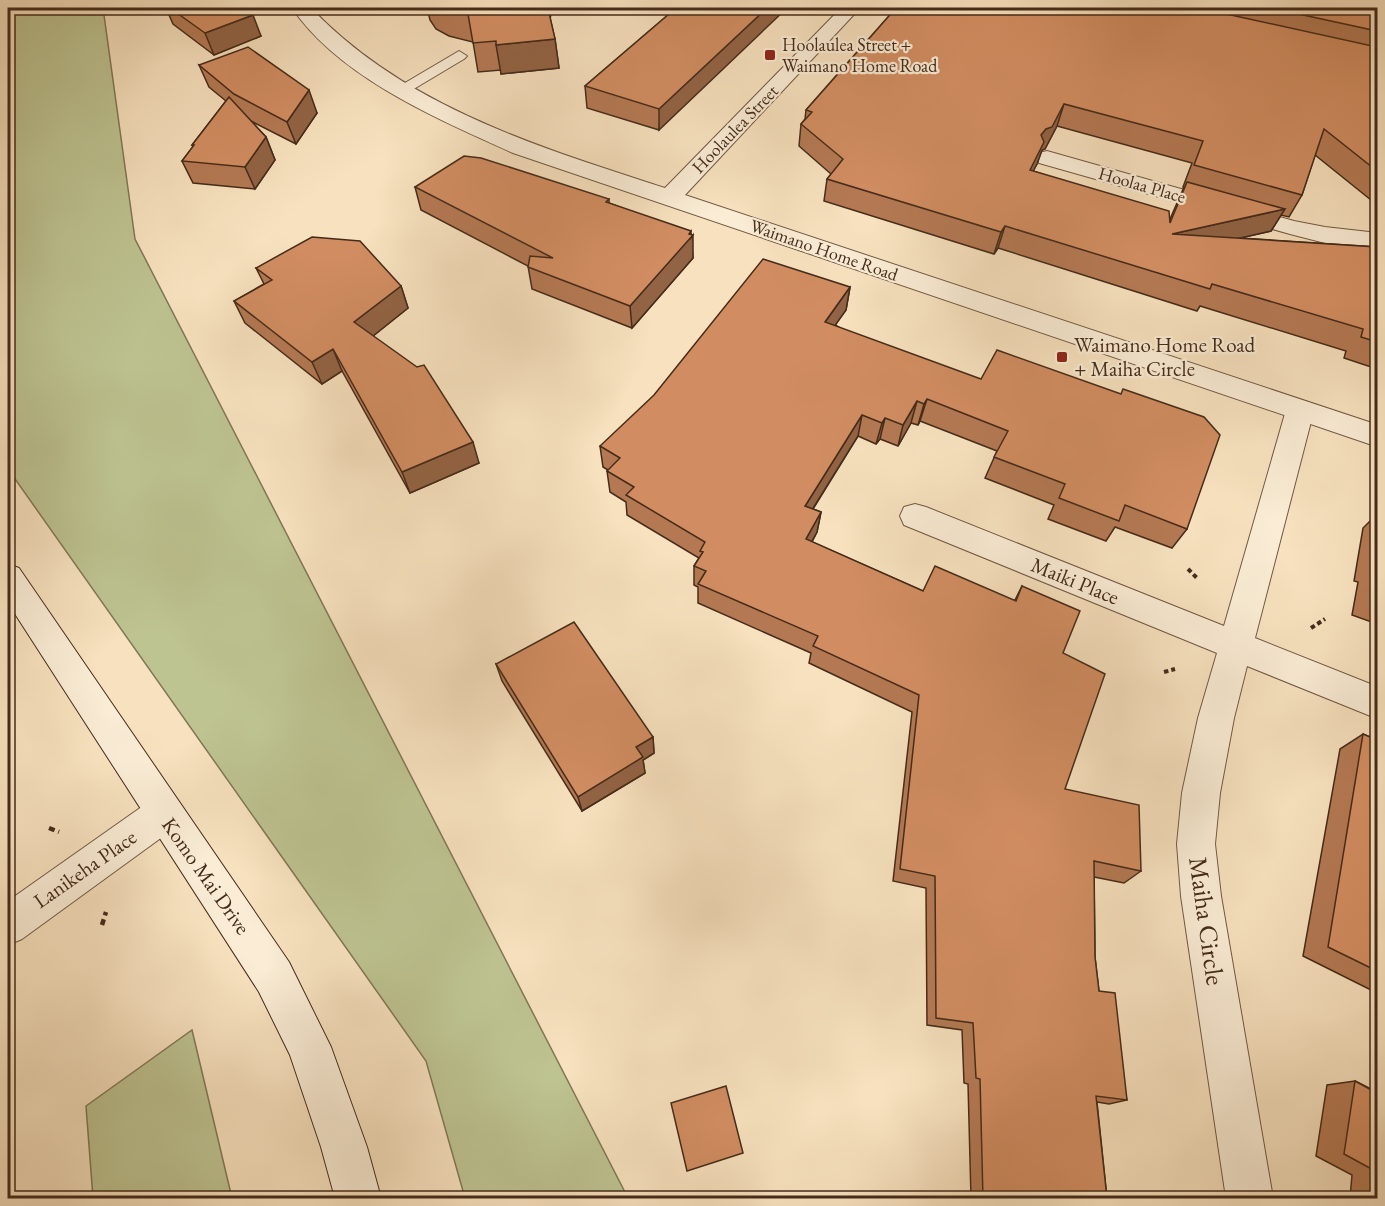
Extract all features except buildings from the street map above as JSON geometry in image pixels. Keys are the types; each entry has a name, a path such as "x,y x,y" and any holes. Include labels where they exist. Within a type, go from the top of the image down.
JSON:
{"street":[{"name":"Waimano Home Road","path":"301,8 344,49 401,90 521,148 1377,436"},
{"name":"Hoolaulea Street","path":"669,198 851,8"},
{"name":"Hoolaa Place","path":"1047,158 1290,227 1325,235 1377,241"},
{"name":"Maiha Circle","path":"1249,1198 1201,896 1196,844 1201,793 1216,718 1300,410"},
{"name":"Maiki Place","path":"915,516 1236,645"},
{"name":"Komo Mai Drive","path":"8,577 274,977 309,1047 344,1147 358,1198"},
{"path":"1236,645 1377,703"},
{"name":"Lanikeha Place","path":"8,924 164,814"}],"lane":[{"path":"401,90 459,56"}],"path":[{"path":"1188,569 1198,579"},
{"path":"1311,628 1325,620"},
{"path":"1164,672 1175,669"},
{"path":"102,925 108,906"}],"green space":[{"path":"8,8 103,8 135,239 628,1198 465,1198 426,1061 8,469"},
{"path":"192,1030 232,1198 93,1198 86,1106"}],"place":[{"name":"Hoolaulea Street + Waimano Home Road","path":"770,55"},
{"name":"Waimano Home Road + Maiha Circle","path":"1062,357"}]}
